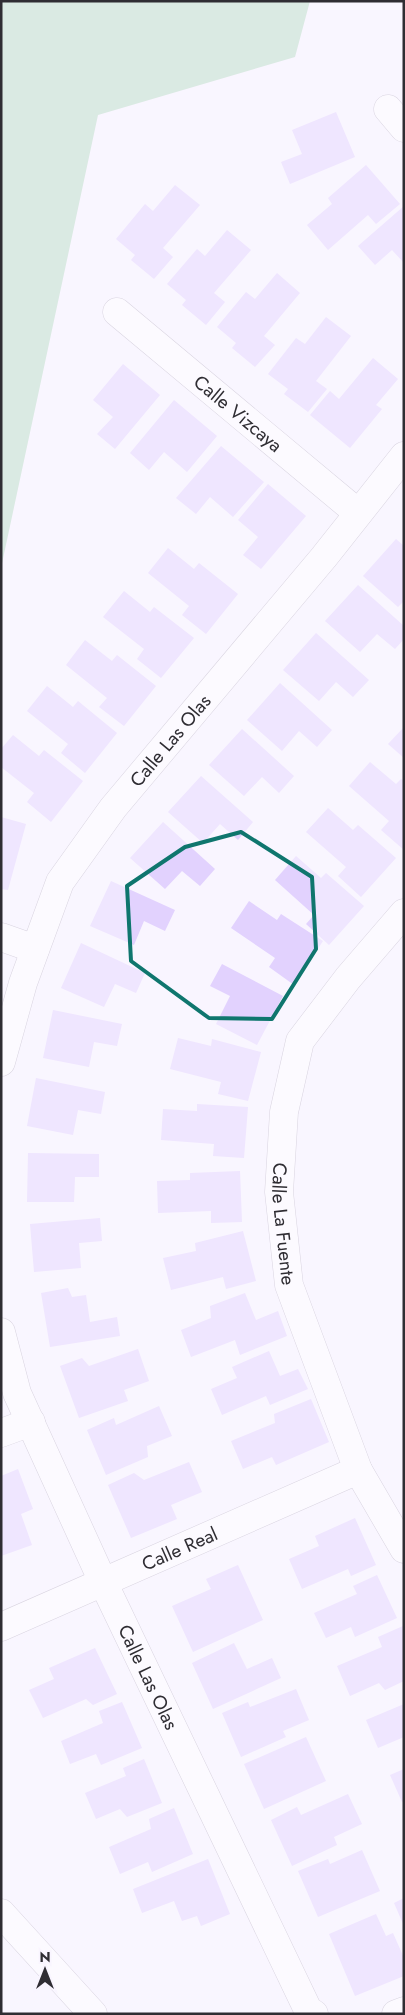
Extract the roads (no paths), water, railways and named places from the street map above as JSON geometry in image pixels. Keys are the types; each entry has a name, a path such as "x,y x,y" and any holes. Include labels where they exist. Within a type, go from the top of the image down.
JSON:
{"street":[{"name":"Calle Vizcaya","path":"117,312 358,513"},
{"name":"Calle Las Olas","path":"1,1062 23,983 60,882 113,808 324,557 404,456"},
{"name":"Calle La Fuente","path":"404,913 348,978 300,1041 284,1112 278,1192 289,1285 358,1470 404,1549"},
{"path":"1,937 35,949"},
{"name":"Calle Las Olas","path":"1,1332 17,1393 103,1582 308,2010 314,2014"},
{"path":"1,1433 31,1422"},
{"name":"Calle Real","path":"1,1627 358,1470"},
{"path":"1,1913 94,2014"},
{"path":"396,2014 404,2011"}]}
